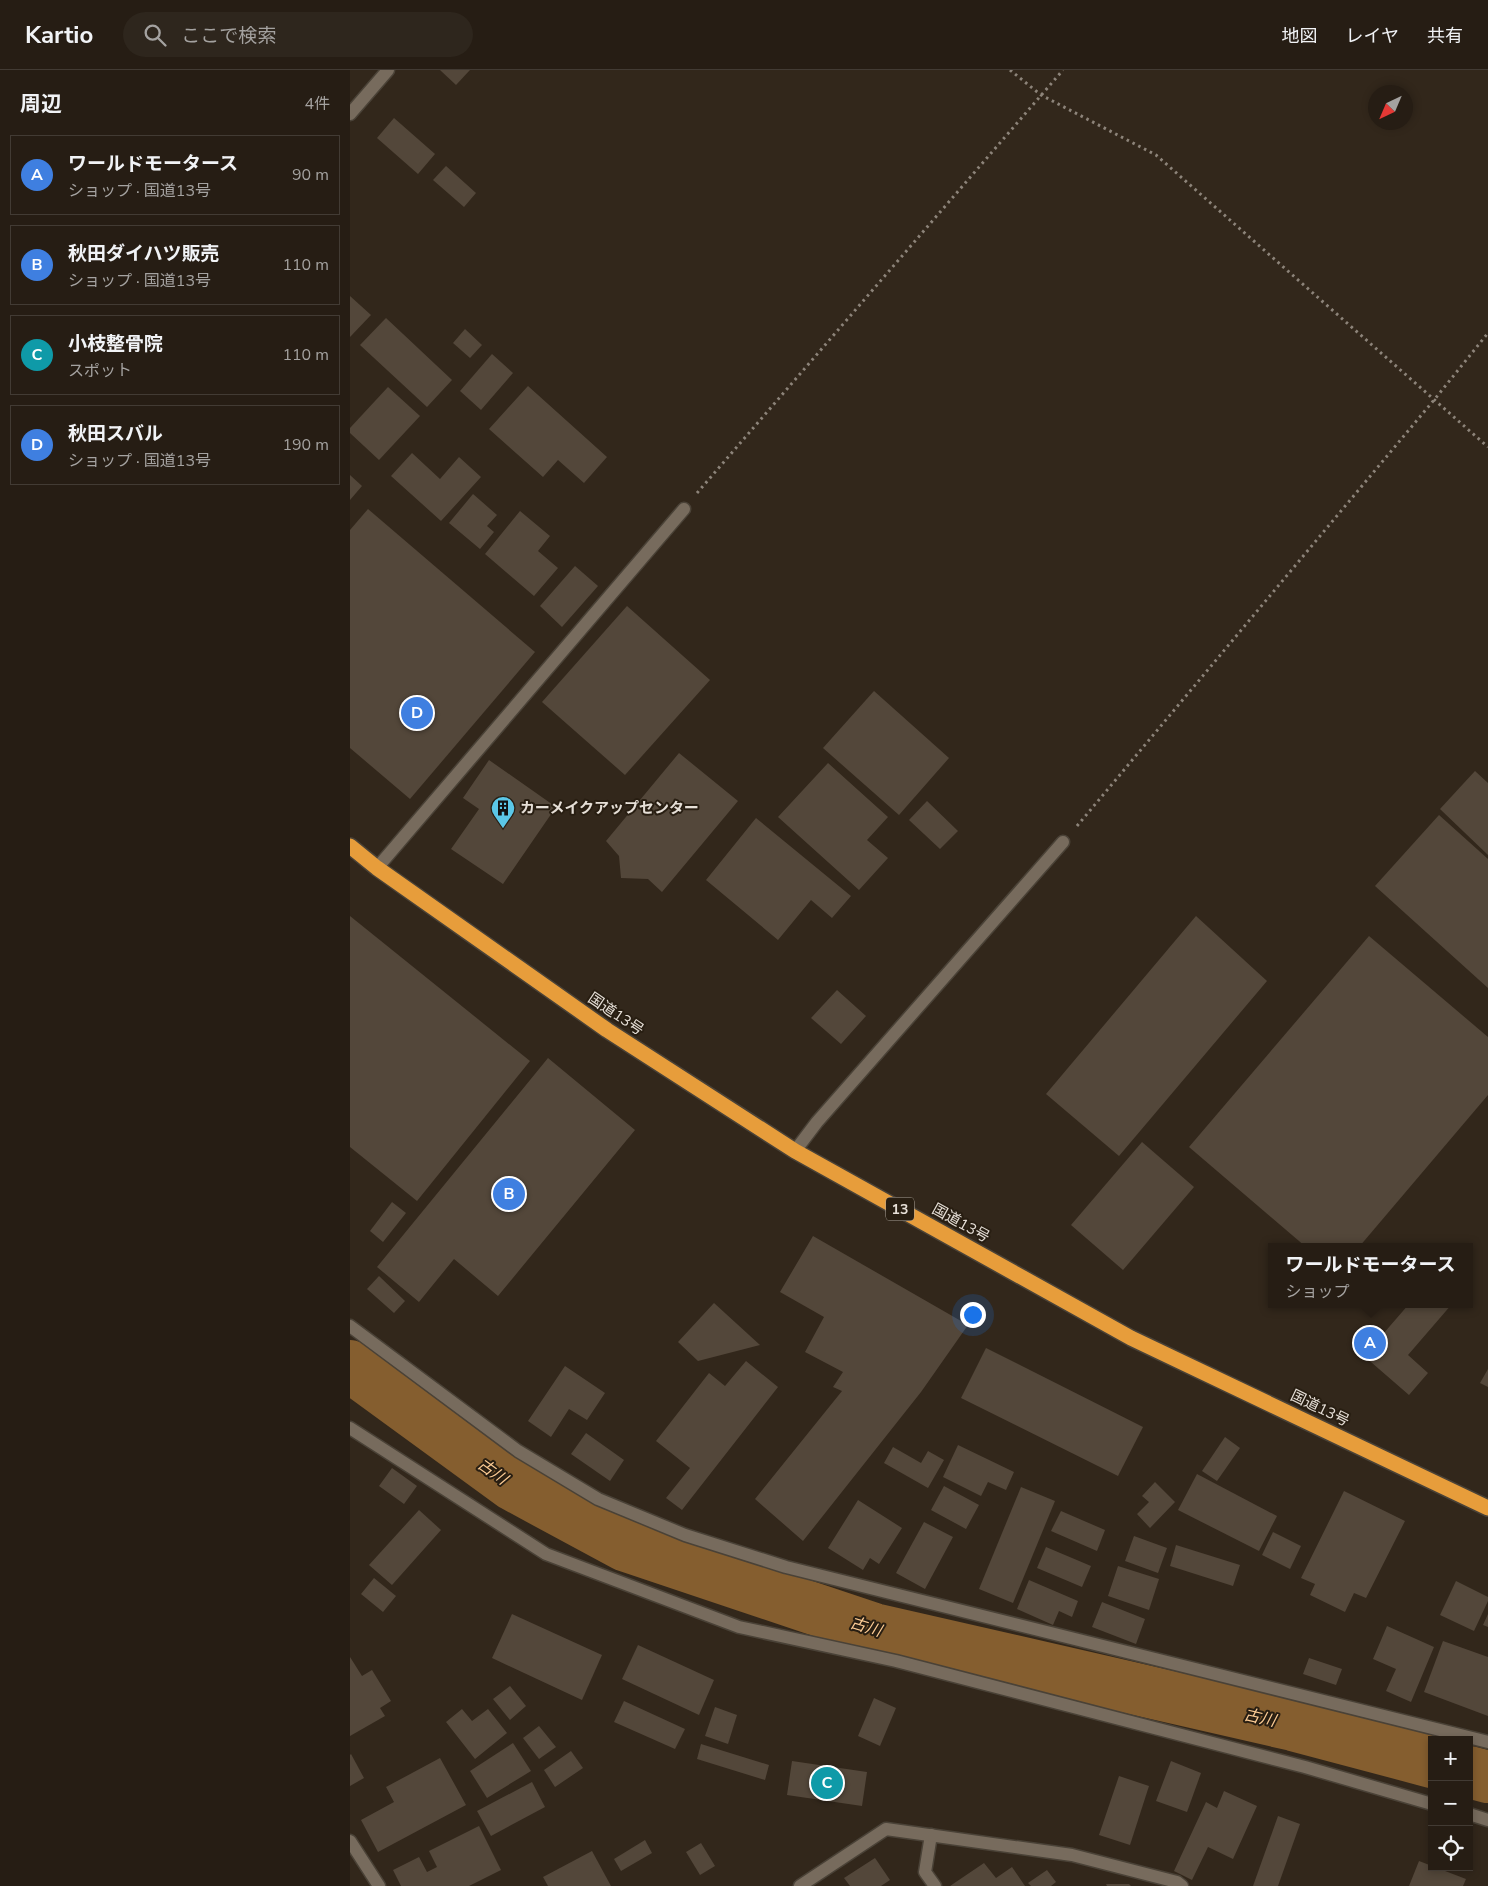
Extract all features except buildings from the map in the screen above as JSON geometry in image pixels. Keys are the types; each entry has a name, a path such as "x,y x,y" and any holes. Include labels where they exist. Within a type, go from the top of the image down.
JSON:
{"highway":[{"name":"国道13号","path":"350,846 377,868 607,1030 795,1151 1131,1338 1488,1508"}],"street":[{"path":"350,114 388,70"},
{"path":"377,868 684,509"},
{"path":"795,1151 824,1114 1063,842"},
{"path":"350,1326 518,1451 598,1499 686,1535 796,1569 1488,1742"},
{"path":"350,1428 546,1554 739,1627 896,1662 1305,1767 1428,1803"},
{"path":"1473,1815 1488,1820"},
{"path":"800,1886 886,1829 1072,1855 1177,1882 1182,1886"},
{"path":"931,1835 925,1872 935,1886"},
{"path":"350,1841 380,1886"}],"path":[{"path":"1010,70 1041,95 1156,155 1488,446"},
{"path":"684,509 1062,70"},
{"path":"1063,842 1488,333"}],"waterway":[{"name":"古川","path":"350,1366 513,1485 624,1545 874,1629 1293,1725 1428,1761"},
{"name":"古川","path":"1473,1773 1488,1777"}],"place":[{"name":"秋田スバル","path":"417,713"},
{"name":"カーメイクアップセンター","path":"503,829"},
{"name":"秋田ダイハツ販売","path":"509,1194"},
{"name":"ワールドモータース","path":"1370,1343"},
{"name":"小枝整骨院","path":"827,1783"}]}
